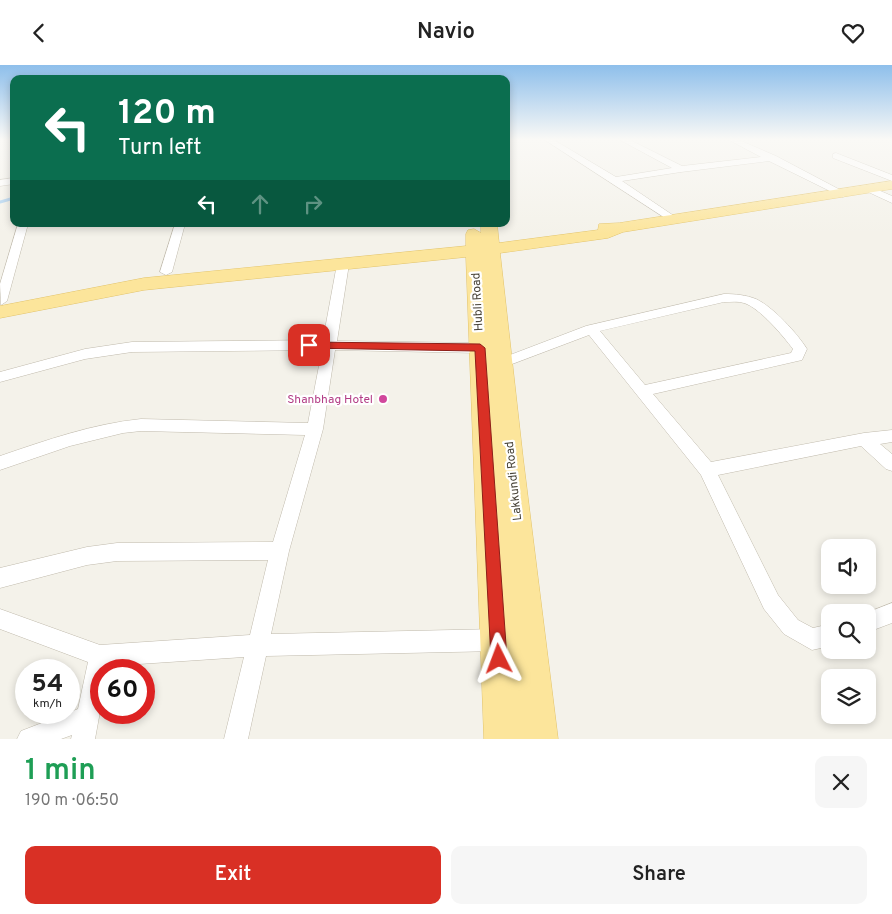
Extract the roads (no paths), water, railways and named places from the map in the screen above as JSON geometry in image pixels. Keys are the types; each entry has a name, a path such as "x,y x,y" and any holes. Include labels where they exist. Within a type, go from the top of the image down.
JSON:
{"main road":[{"path":"0,305 144,284 343,264 483,242 527,241 608,233 619,228 892,185"},
{"path":"0,305 166,272 440,249 456,238 483,242 527,241"},
{"name":"Hubli Road","path":"483,242 480,348 503,739"},
{"name":"Lakkundi Road","path":"483,242 502,363 540,739"}],"street":[{"path":"600,171 673,220"},
{"path":"614,180 666,171"},
{"path":"800,171 843,193"},
{"path":"875,171 892,178"},
{"path":"869,189 892,200"},
{"path":"0,305 22,227"},
{"path":"166,272 179,227"},
{"path":"236,739 280,551 315,429 343,264"},
{"path":"502,363 590,329 724,298 738,298 753,303 794,339 800,349 797,357 642,391"},
{"path":"590,329 707,470 771,601 790,627 812,639 821,637"},
{"path":"0,377 84,354 115,349 329,345 480,348"},
{"path":"0,463 114,427 141,425 315,429"},
{"path":"707,470 864,439 892,436"},
{"path":"864,439 892,464"},
{"path":"0,578 87,556 117,552 280,551"},
{"path":"876,619 891,614"},
{"path":"0,619 100,655 258,645 498,640"},
{"path":"29,739 85,728 100,655"}],"waterway":[{"path":"0,202 10,199"}],"place":[{"name":"Shanbhag Hotel","path":"383,399"}]}
